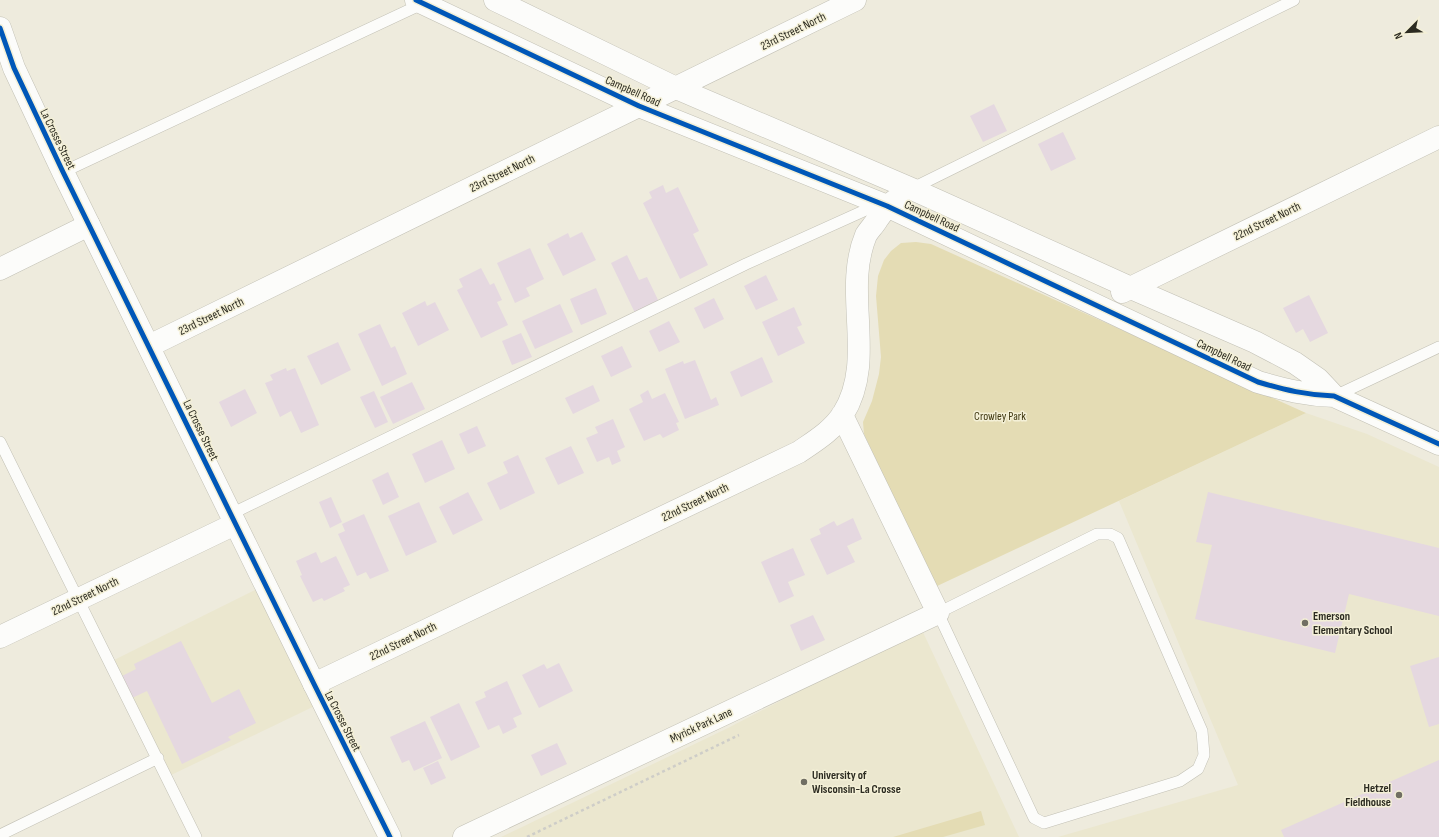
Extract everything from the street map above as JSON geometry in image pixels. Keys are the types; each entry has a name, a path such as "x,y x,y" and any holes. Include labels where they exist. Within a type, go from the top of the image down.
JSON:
{"street":[{"name":"Campbell Road","path":"495,0 676,88 912,189 1255,342 1289,360 1318,379 1334,396"},
{"name":"23rd Street North","path":"149,346 854,0"},
{"name":"Campbell Road","path":"423,1 639,106 884,204 1258,382 1288,391 1334,396 1439,444"},
{"name":"La Crosse Street","path":"0,28 14,68 63,172 390,837"},
{"path":"0,52 14,68"},
{"name":"22nd Street North","path":"1095,305 1439,138"},
{"name":"22nd Street North","path":"314,684 799,452 824,435 842,415 852,395 858,369 858,269 867,234 884,204 912,189"},
{"path":"0,269 89,225"},
{"path":"842,415 938,613"},
{"name":"22nd Street North","path":"0,636 78,599 233,519"},
{"name":"Myrick Park Lane","path":"464,837 938,613"}],"lane":[{"path":"912,189 1294,0"},
{"path":"63,172 423,1"},
{"path":"233,519 746,264 884,204"},
{"path":"1334,396 1439,347"},
{"path":"1,447 158,758 196,837"},
{"path":"1097,534 1110,534 1118,538 1202,731 1204,755 1198,769 1180,781 1044,823 1034,818 938,613 1097,534"},
{"path":"0,835 158,758"}],"shaded area":[{"name":"Emerson Elementary School","path":"1306,413 1367,434 1439,467 1439,837 1058,837 1238,785 1119,501"},
{"path":"265,585 323,702 167,777 110,662"},
{"name":"University of Wisconsin-La Crosse","path":"921,628 1019,837 501,837 728,728"}],"green space":[{"name":"Crowley Park","path":"916,242 931,244 1306,413 935,587 864,434 863,422 872,401 879,374 881,357 876,296 878,276 884,260 891,251 901,243"},
{"path":"981,811 985,825 943,837 893,837"}],"building":[{"path":"994,104 1007,131 983,142 970,116"},
{"path":"1063,132 1076,159 1051,171 1038,144"},
{"path":"663,185 666,193 678,187 699,231 693,234 708,265 680,279 643,203 652,198 649,192"},
{"path":"582,232 596,260 563,276 547,244 568,233 570,238"},
{"path":"530,248 544,279 526,288 530,296 515,303 497,263"},
{"path":"627,255 639,280 647,277 659,302 635,313 611,263"},
{"path":"481,268 490,285 494,283 502,300 497,302 508,325 481,338 457,290 463,287 459,279"},
{"path":"766,275 778,300 756,310 744,286"},
{"path":"596,288 607,314 581,325 570,299"},
{"path":"1309,295 1328,333 1310,342 1303,329 1296,333 1283,308"},
{"path":"714,298 724,319 704,329 694,308"},
{"path":"425,301 427,306 435,302 449,330 418,346 402,313"},
{"path":"560,304 573,332 535,349 522,321"},
{"path":"794,307 802,325 797,327 805,343 778,356 762,322"},
{"path":"669,321 680,342 659,352 649,331"},
{"path":"380,324 391,348 395,346 407,374 382,386 358,334"},
{"path":"521,333 532,357 512,365 502,341"},
{"path":"338,342 351,370 321,385 307,356"},
{"path":"622,346 632,367 611,377 601,356"},
{"path":"762,357 773,382 741,397 730,372"},
{"path":"695,360 711,400 716,397 719,405 685,419 665,369 683,361 684,364"},
{"path":"286,368 287,371 295,368 319,425 301,433 291,411 280,417 265,383 273,380 270,375"},
{"path":"412,382 425,409 393,424 380,397"},
{"path":"593,385 600,401 573,414 565,398"},
{"path":"245,389 257,413 231,427 219,402"},
{"path":"648,390 652,399 665,393 679,422 676,423 679,430 663,438 660,434 644,441 629,409 643,402 640,395"},
{"path":"374,391 388,422 375,428 360,397"},
{"path":"613,419 625,447 617,451 621,461 612,465 609,457 597,462 586,438 598,433 595,427"},
{"path":"477,426 486,446 468,454 459,434"},
{"path":"442,440 455,469 425,483 412,454"},
{"path":"571,446 584,473 558,485 545,458"},
{"path":"518,455 535,493 500,510 487,483 508,473 503,462"},
{"path":"388,472 399,497 383,505 372,480"},
{"path":"468,492 483,520 453,535 439,507"},
{"path":"1208,492 1439,548 1439,616 1349,594 1335,653 1195,619 1212,545 1196,542"},
{"path":"331,497 342,522 330,528 319,502"},
{"path":"419,502 437,542 406,556 388,516"},
{"path":"364,514 389,571 370,579 366,572 357,576 338,534 345,531 342,524"},
{"path":"853,518 862,539 847,546 855,562 827,575 810,539 821,534 819,529 834,521 837,526"},
{"path":"793,548 805,575 788,582 794,596 779,603 761,562"},
{"path":"316,552 321,563 336,556 350,585 343,588 345,591 324,601 322,598 313,602 300,576 302,575 296,561"},
{"path":"813,615 825,640 801,651 790,625"},
{"path":"181,641 212,703 239,689 256,723 228,737 231,740 182,764 147,691 132,698 122,676 136,669 134,664"},
{"path":"1439,657 1439,724 1429,727 1410,666"},
{"path":"559,663 573,691 539,708 522,675 544,664 547,669"},
{"path":"507,681 522,714 513,718 517,727 503,734 499,725 488,730 475,702 486,697 484,692"},
{"path":"459,703 480,747 451,761 430,717"},
{"path":"425,721 442,758 414,771 409,760 402,763 390,737"},
{"path":"557,743 567,764 541,776 531,755"},
{"name":"Hetzel Fieldhouse","path":"1439,760 1439,837 1284,837 1281,830"},
{"path":"438,761 446,778 431,785 423,768"}],"cycle path":[{"path":"416,0 639,106 887,206 1258,382 1296,392 1334,396 1439,444"},
{"path":"0,28 14,68 63,172 390,837"}],"place":[{"name":"Emerson Elementary School","path":"1305,623"},
{"name":"University of Wisconsin-La Crosse","path":"804,782"},
{"name":"Hetzel Fieldhouse","path":"1399,795"}]}
